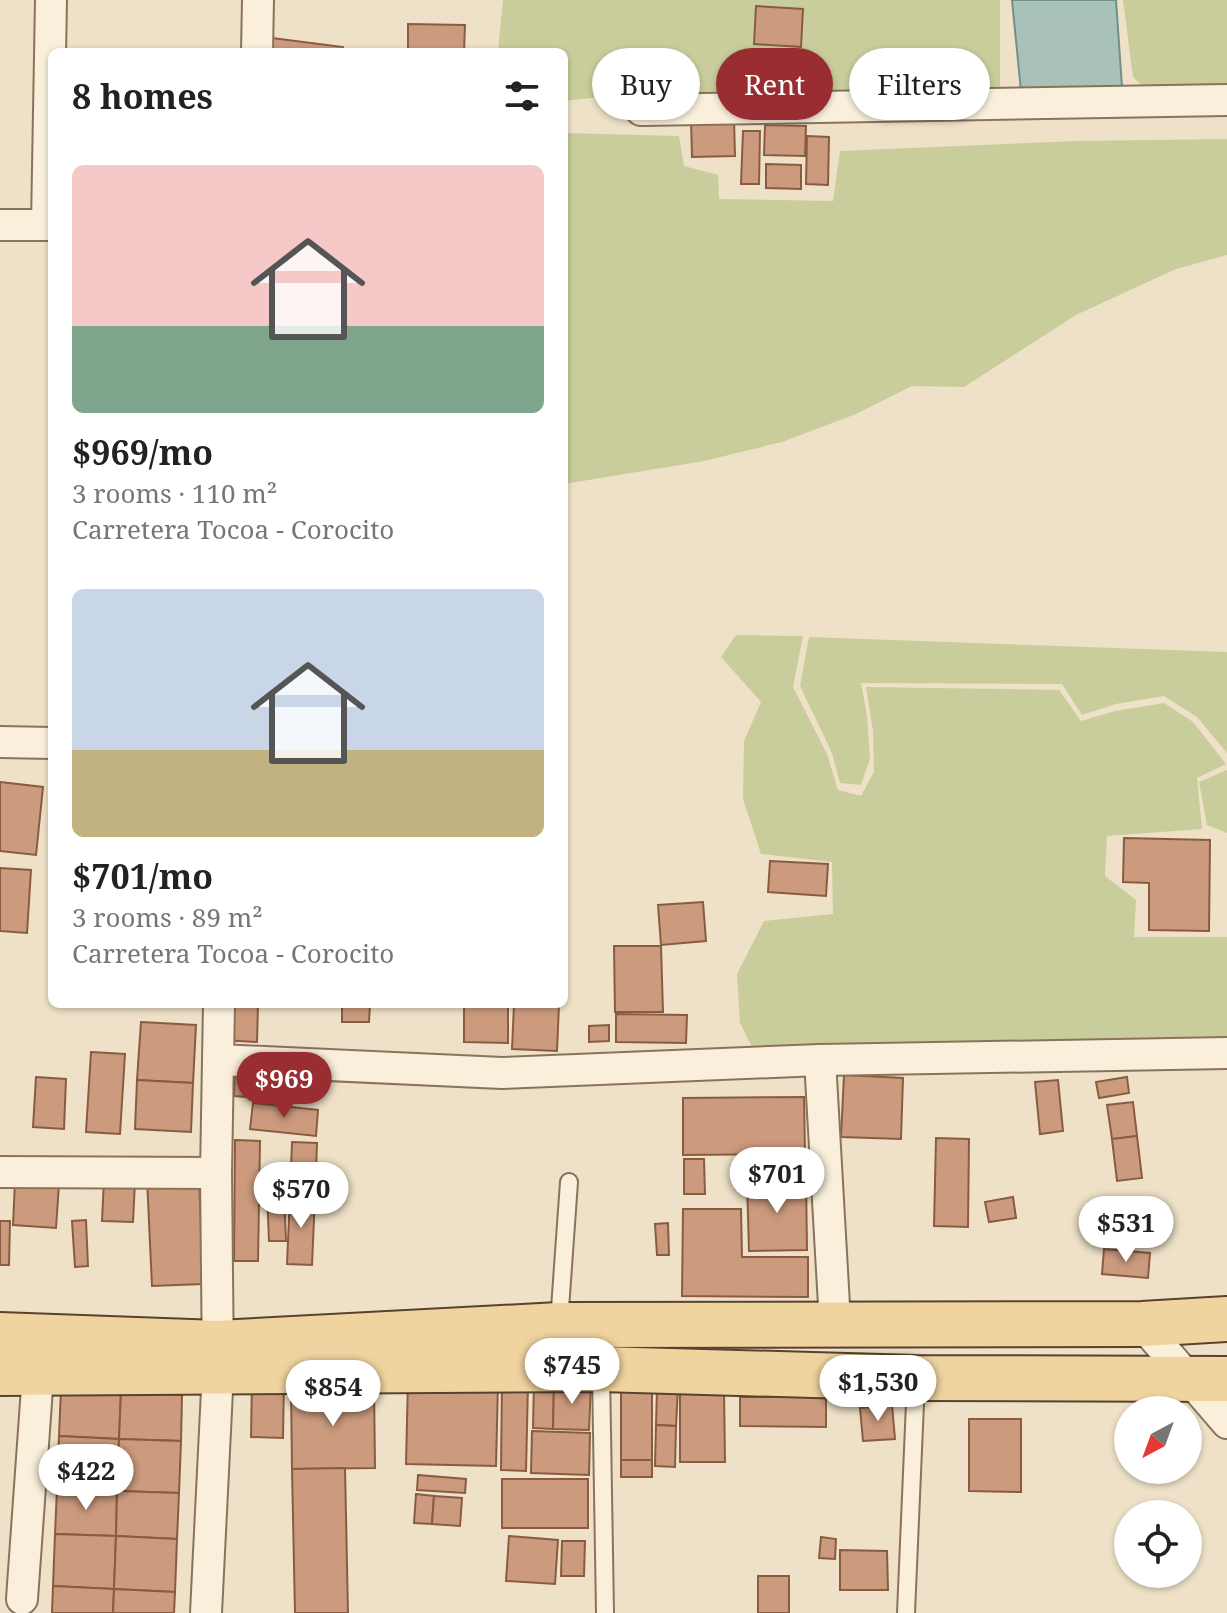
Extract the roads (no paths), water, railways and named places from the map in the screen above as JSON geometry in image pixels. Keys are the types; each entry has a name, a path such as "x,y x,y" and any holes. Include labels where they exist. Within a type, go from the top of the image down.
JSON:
{"main road":[{"path":"19,1374 559,1325 1142,1324 1227,1319"},
{"path":"0,1335 218,1356 916,1378 1209,1380"}],"street":[{"path":"51,0 51,48"},
{"path":"257,48 258,0"},
{"path":"700,109 1227,100"},
{"path":"0,225 48,225"},
{"path":"0,742 48,743"},
{"path":"206,1613 218,1356 216,1173 219,1008"},
{"path":"219,1060 502,1073 820,1060 1227,1053"},
{"path":"820,1060 835,1323"},
{"path":"0,1172 216,1173"},
{"path":"1142,1324 1209,1380 1227,1423"},
{"path":"19,1374 22,1599"}],"lane":[{"path":"559,1325 569,1182"},
{"path":"601,1369 605,1613"},
{"path":"906,1613 916,1378"}],"water":[{"path":"1012,0 1116,0 1122,87 1021,91"}]}
